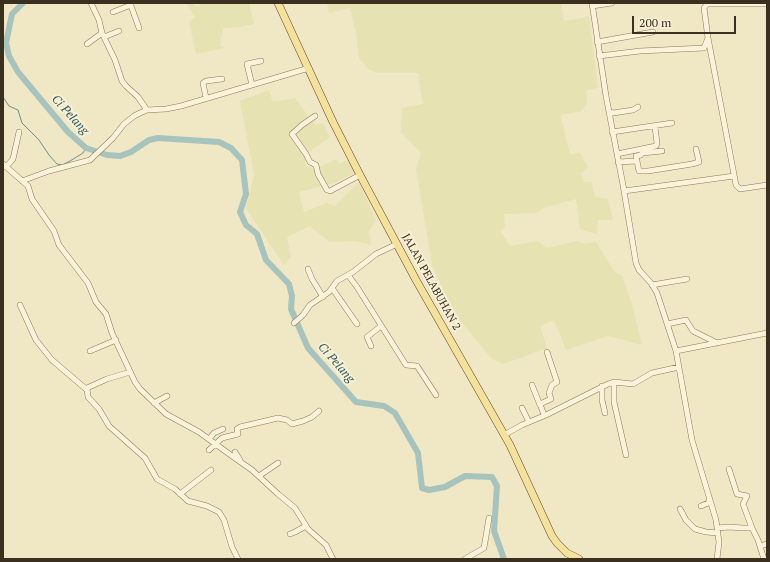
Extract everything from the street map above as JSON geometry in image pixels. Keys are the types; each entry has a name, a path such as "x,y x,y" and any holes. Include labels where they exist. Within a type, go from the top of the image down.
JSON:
{"main road":[{"name":"JALAN PELABUHAN 2","path":"278,3 333,122 360,175 421,288 504,435 530,485 552,536 567,553 579,559"}],"street":[{"path":"91,3 99,20 103,35 114,56 122,81 138,97 147,110"},
{"path":"612,3 592,5 616,154 637,265 657,292 676,351 692,440 718,530 719,542 717,559"},
{"path":"113,12 131,4 139,28"},
{"path":"767,4 707,4 704,8 708,38 736,185 740,189 767,185"},
{"path":"87,44 103,35 119,31"},
{"path":"597,42 653,32"},
{"path":"599,56 647,50 704,48 708,38"},
{"path":"252,85 247,64 261,61"},
{"path":"22,181 91,160 113,138 128,120 147,110 171,109 308,68"},
{"path":"206,98 203,83 206,81 222,79"},
{"path":"609,112 613,113 633,110 638,107"},
{"path":"315,116 292,134 310,162 316,165 327,190 329,191 338,187 360,175"},
{"path":"612,132 654,127 672,123"},
{"path":"616,154 656,146 657,143 654,127"},
{"path":"19,132 13,159 4,166 28,186 32,199 54,231 60,247 89,285 96,302 106,314 138,388 169,416 209,439 259,476 295,508 306,526 325,543 333,559"},
{"path":"662,151 642,153 641,155 636,156 639,171 648,171 699,162 696,149"},
{"path":"618,162 637,161"},
{"path":"624,191 734,176"},
{"path":"296,321 310,305 323,297 337,281 359,268 373,257 397,244"},
{"path":"308,269 323,297"},
{"path":"348,275 406,365 417,366 436,395"},
{"path":"652,284 687,279"},
{"path":"332,288 357,324"},
{"path":"20,305 36,340 52,360 86,389 88,397 96,405 109,426 145,458 155,478 172,487 188,501 207,506 219,512 224,520 232,547 238,559"},
{"path":"667,324 686,320 693,331 717,343"},
{"path":"371,346 367,337 381,326"},
{"path":"676,351 767,333"},
{"path":"90,351 116,340"},
{"path":"540,405 551,399 549,393 552,385 557,382 547,352"},
{"path":"504,435 602,386 614,382 633,384 652,373 679,367"},
{"path":"86,389 99,382 130,372"},
{"path":"614,382 614,402 626,455"},
{"path":"532,385 544,415"},
{"path":"602,386 602,400 605,413"},
{"path":"154,403 167,396"},
{"path":"522,408 529,422"},
{"path":"209,450 222,438 238,434 237,429 240,427 278,418 287,420 292,424 303,421 319,410"},
{"path":"209,439 214,433 223,429"},
{"path":"235,452 242,463"},
{"path":"259,476 278,463"},
{"path":"729,469 737,494 747,496 743,504 764,559"},
{"path":"180,494 211,470"},
{"path":"701,506 708,503 710,499"},
{"path":"680,509 686,520 695,529 706,532 729,526 737,528 752,528"},
{"path":"465,559 484,548 489,518"},
{"path":"290,534 306,526"},
{"path":"760,546 767,544"}],"shaded area":[{"path":"186,3 191,3 198,7 201,3 249,3 254,24 223,28 220,46 224,48 196,54 189,22 195,17"},
{"path":"327,3 561,3 564,21 589,17 598,88 586,90 587,103 582,111 561,115 570,154 580,153 588,167 581,173 584,182 592,182 595,197 608,199 613,220 598,220 597,234 580,229 576,199 546,207 536,213 504,214 505,228 500,231 510,246 538,241 546,248 578,241 584,244 596,242 614,271 622,276 632,304 642,345 608,336 566,350 554,320 540,326 547,348 503,364 492,359 454,313 432,265 416,169 421,153 401,132 402,108 423,104 418,73 376,73 367,68 359,58 356,33 350,8 329,13"},
{"path":"269,90 273,102 295,98 315,125 323,123 330,137 305,155 305,165 314,170 336,159 339,164 348,160 355,173 334,183 299,192 304,212 327,203 335,206 359,182 376,220 369,231 371,245 355,241 329,242 310,226 287,237 291,257 284,265 246,208 254,175 240,101"}],"waterway":[{"name":"Ci Pelang","path":"23,3 12,14 6,43 9,56 18,72 68,132 86,148 107,155 120,156 131,152 149,140 158,138 219,142 231,148 242,160 246,194 240,212 246,225 257,234 266,260 289,284 292,296 291,309 308,348 356,402 384,406 395,413 418,453 422,488 429,490 445,487 465,476 492,477 497,486 494,531 504,559"},
{"path":"3,97 9,106 18,110 22,123 39,140 57,164 62,165 70,161 83,153 86,148"}]}
